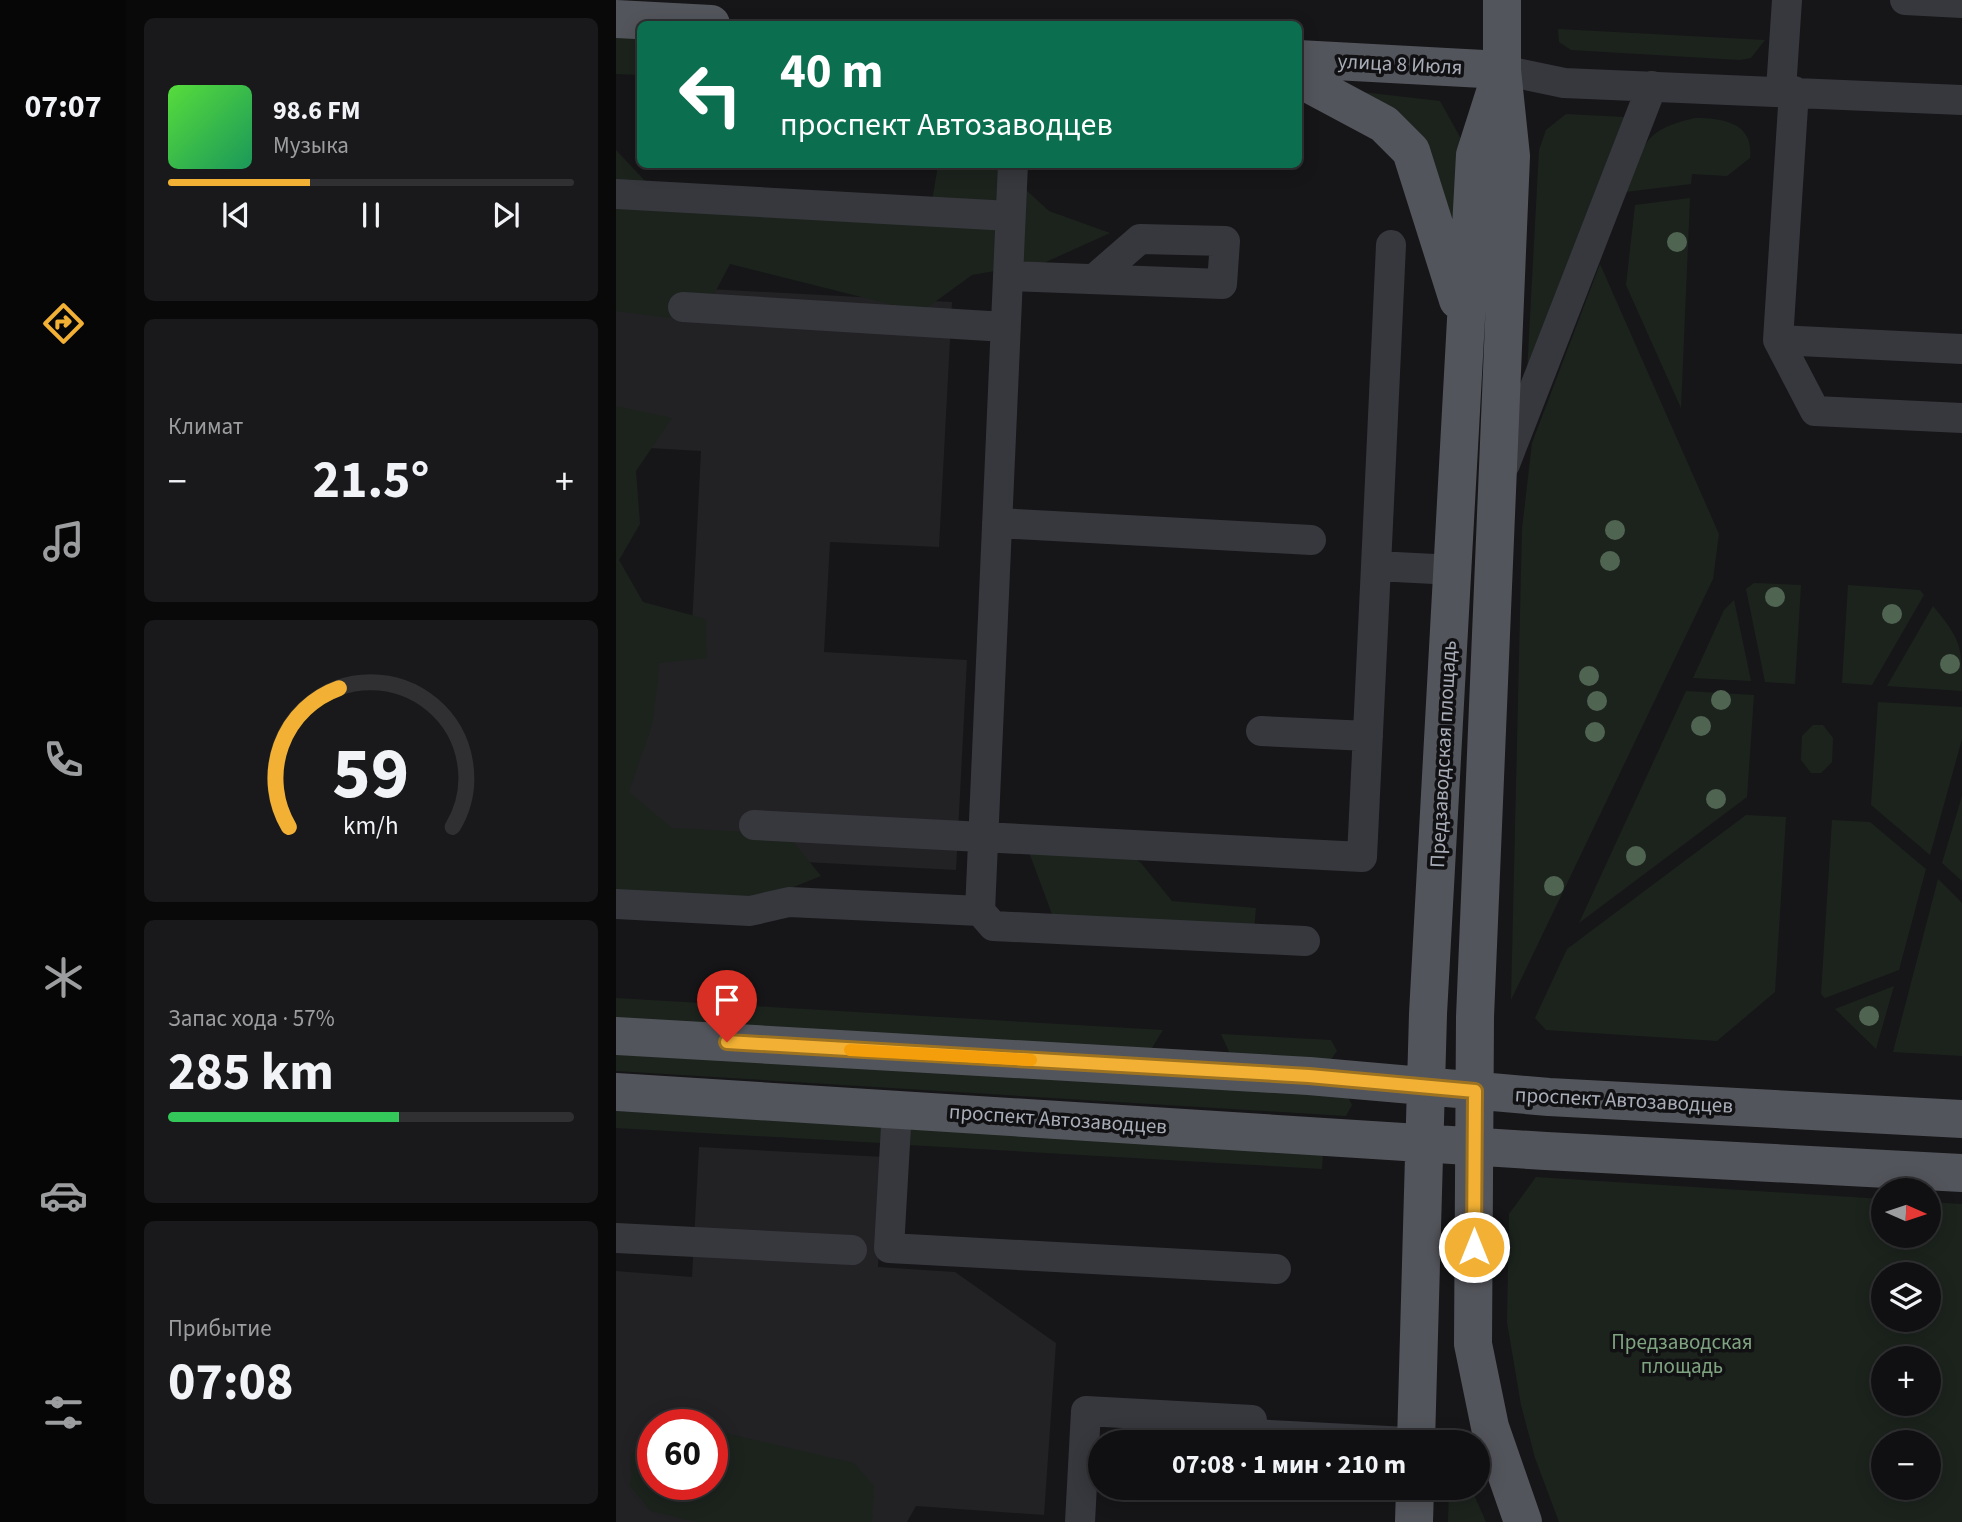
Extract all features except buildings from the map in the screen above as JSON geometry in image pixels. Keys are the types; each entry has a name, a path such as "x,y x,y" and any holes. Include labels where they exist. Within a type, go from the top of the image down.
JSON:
{"main road":[{"name":"Предзаводская площадь","path":"1475,1091 1475,1017 1511,156 1502,70 1502,0"},
{"path":"616,19 654,21"},
{"name":"улица 8 Июля","path":"1302,59 1502,70"},
{"name":"Предзаводская площадь","path":"1416,1430 1426,1087 1475,155 1502,70"},
{"path":"1302,80 1384,124 1411,151 1466,328"},
{"name":"проспект Автозаводцев","path":"616,1036 1309,1076 1475,1091 1962,1119"},
{"path":"1475,1091 1473,1344 1490,1427 1523,1522"},
{"name":"проспект Автозаводцев","path":"616,1092 1424,1143 1962,1173"},
{"path":"1414,1522 1415,1500"}],"lane":[{"path":"1787,0 1788,91 1778,340 1815,411 1962,418"},
{"path":"1905,0 1962,4"},
{"path":"1502,70 1564,83 1962,100"},
{"path":"1499,478 1652,86"},
{"path":"1013,168 980,911 993,926 1305,940"},
{"path":"616,194 1010,216"},
{"path":"754,825 1362,857 1391,245"},
{"path":"1008,276 1094,279"},
{"path":"683,307 1005,327"},
{"path":"1778,340 1962,349"},
{"path":"997,523 1311,540"},
{"path":"1376,566 1454,570"},
{"path":"1261,731 1367,736"},
{"path":"616,904 750,911 789,902 980,911"},
{"path":"897,1109 889,1248 1276,1269"},
{"path":"616,1238 852,1250"},
{"path":"1080,1522 1086,1411 1252,1420 1252,1430"}],"shaded area":[{"path":"616,284 952,302 939,547 830,542 824,652 967,660 956,870 616,852 622,642 691,645 701,451 616,446"},
{"path":"699,1147 884,1157 878,1267 955,1272 1056,1343 1044,1515 916,1506 907,1522 616,1522 616,1271 692,1277"}],"green space":[{"path":"1558,29 1765,40 1751,58 1740,60 1571,50 1559,42"},
{"path":"616,37 637,39 637,75 616,74"},
{"path":"1335,89 1440,101 1465,146 1461,281 1426,169"},
{"path":"1566,114 1624,117 1527,373 1539,150 1546,130"},
{"path":"1695,118 1726,121 1742,130 1750,146 1750,158 1727,176 1692,174 1691,184 1625,192 1647,142 1664,128"},
{"path":"616,150 662,199 930,214 938,168 1002,168 1049,211 1110,233 1046,262 972,275 921,312 730,264 712,298 669,318 616,311"},
{"path":"1690,198 1681,408 1626,285 1635,205"},
{"path":"1600,264 1719,534 1713,579 1511,1000 1522,529 1532,443"},
{"path":"616,406 672,418 636,471 640,524 619,560 643,602 706,619 707,658 660,663 653,722 629,792 672,828 787,834 821,876 771,896 664,898 616,894"},
{"path":"1754,583 1801,585 1795,684 1765,682 1746,589"},
{"path":"1848,585 1920,590 1924,595 1872,685 1842,683"},
{"path":"1734,600 1751,681 1693,678 1724,610"},
{"path":"1933,606 1955,636 1962,664 1962,691 1887,686"},
{"path":"1686,691 1754,695 1747,797 1579,923"},
{"path":"1878,702 1962,707 1962,739 1930,855 1871,805"},
{"path":"1813,725 1823,725 1833,738 1832,762 1821,773 1811,773 1801,760 1802,736"},
{"path":"1962,796 1962,881 1942,863"},
{"path":"1746,815 1786,817 1775,992 1717,1041 1546,1030 1535,1018 1567,949"},
{"path":"1832,820 1870,822 1926,869 1899,970 1825,998 1821,994"},
{"path":"1044,833 1110,838 1141,863 1172,901 1256,908 1252,953 1062,941 1030,855"},
{"path":"1938,879 1962,903 1962,1056 1893,1052"},
{"path":"1894,986 1876,1049 1835,1009"},
{"path":"616,998 1163,1030 1150,1051 616,1019"},
{"path":"1221,1034 1331,1040 1337,1051 1330,1061 1231,1056"},
{"path":"616,1050 1347,1095 1352,1105 1346,1116 616,1071"},
{"path":"616,1111 882,1127 881,1143 616,1128"},
{"path":"910,1128 1323,1153 1322,1169 909,1145"},
{"name":"Предзаводская площадь","path":"1536,1177 1871,1198 1871,1248 1941,1248 1941,1203 1962,1204 1962,1522 1559,1522 1535,1458 1521,1405 1507,1322 1509,1214"},
{"path":"728,1434 854,1463 874,1486 872,1522 695,1522 651,1511 642,1500 728,1500"},
{"path":"637,1444 637,1494 630,1486 631,1456"},
{"path":"1449,1500 1476,1500 1486,1522 1448,1522"}],"slow traffic":[{"path":"850,1050 1031,1060"}],"route":[{"path":"727,1042 1309,1076 1475,1091 1474,1247"}]}
